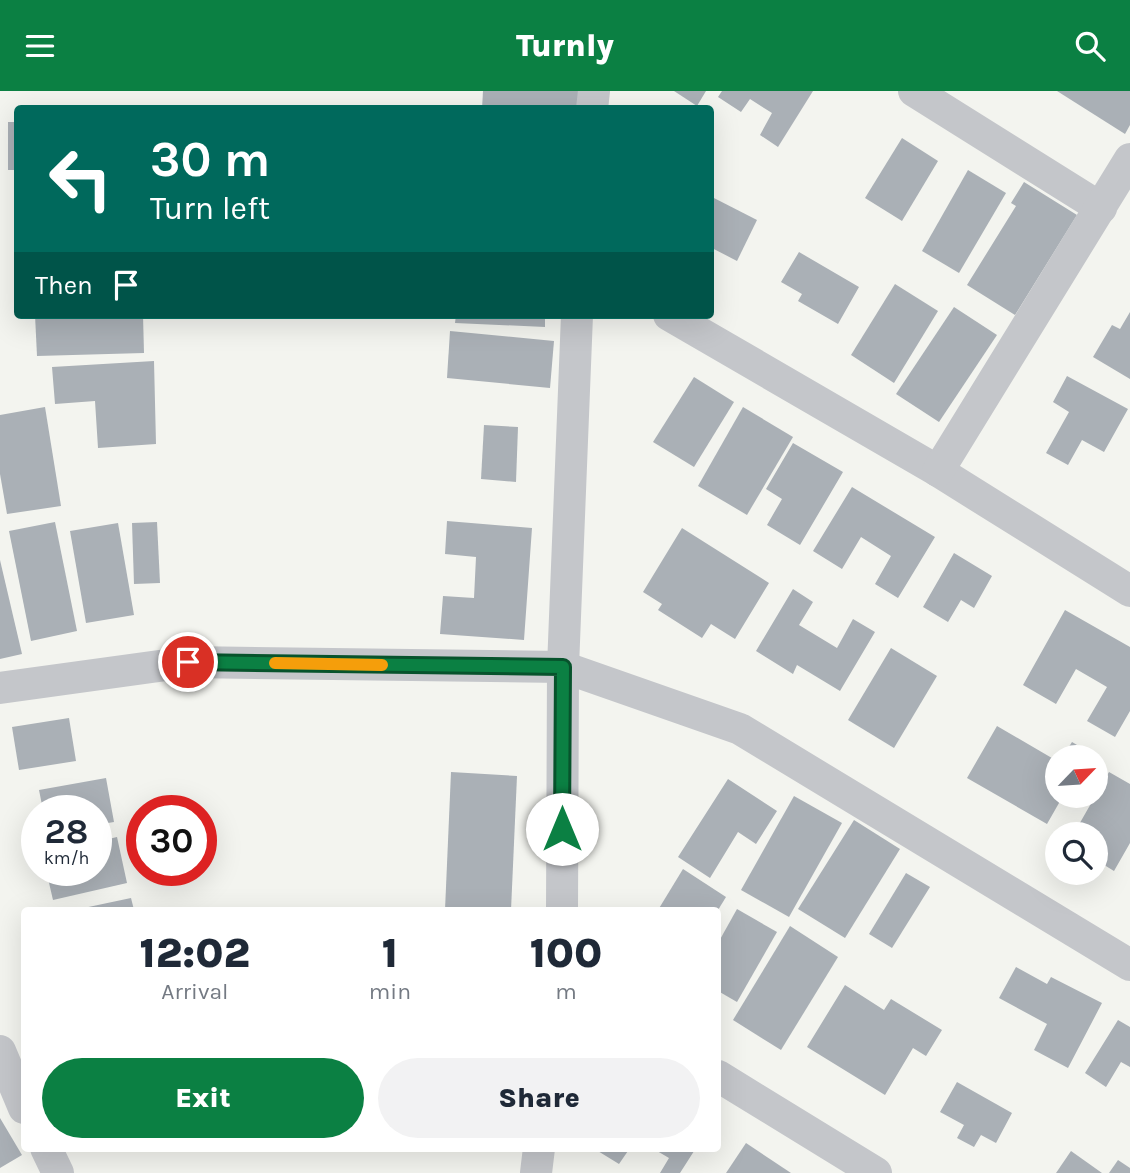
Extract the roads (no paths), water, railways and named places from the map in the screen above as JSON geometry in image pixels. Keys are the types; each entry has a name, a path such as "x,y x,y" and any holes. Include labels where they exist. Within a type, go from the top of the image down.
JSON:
{"street":[{"path":"914,91 1101,208"},
{"path":"938,471 1130,159"},
{"path":"562,907 563,667 577,319"},
{"path":"677,319 938,471 1130,591"},
{"path":"0,688 188,662 563,667 740,729 1130,965"},
{"path":"0,1051 21,1101"},
{"path":"721,1078 876,1173"},
{"path":"48,1152 58,1173"},
{"path":"536,1173 539,1152"}]}
